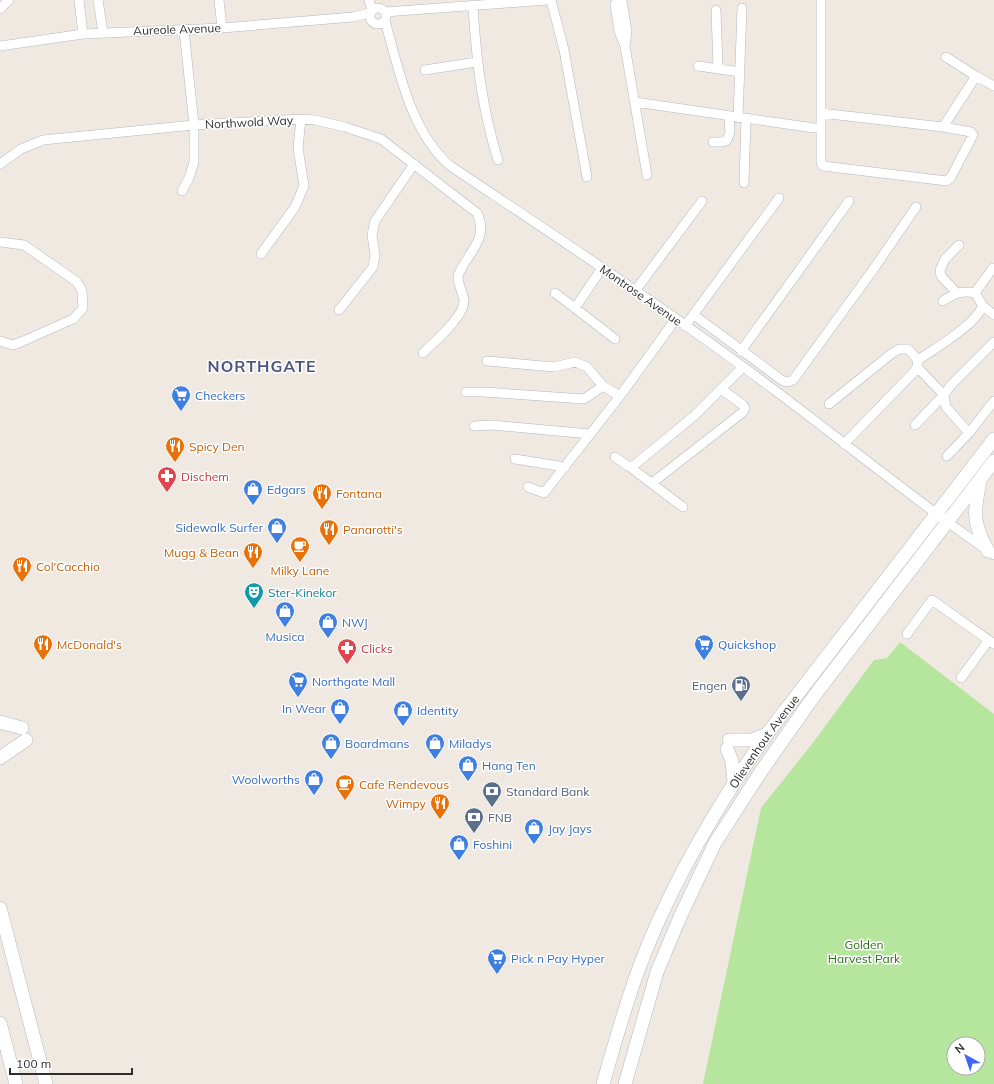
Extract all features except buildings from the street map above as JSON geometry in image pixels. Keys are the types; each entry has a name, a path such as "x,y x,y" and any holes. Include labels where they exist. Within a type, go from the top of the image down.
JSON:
{"street":[{"path":"0,9 8,0"},
{"path":"79,0 82,34"},
{"path":"98,0 103,32"},
{"path":"219,0 222,28"},
{"name":"Montrose Avenue","path":"369,0 378,16"},
{"name":"Montrose Avenue","path":"372,0 391,45 418,124 429,144 442,158 602,268 742,367 936,514 991,553"},
{"path":"549,0 564,50 587,177"},
{"name":"Aureole Avenue","path":"0,46 103,32 222,28 378,16 404,12 549,0"},
{"path":"821,0 820,163 823,166 947,181 951,177 973,135 971,132 943,127 821,112"},
{"path":"617,1 627,31 625,46 647,175"},
{"path":"473,6 477,62 489,131 498,160"},
{"path":"742,8 738,118 744,183"},
{"path":"716,10 718,69"},
{"path":"182,191 193,170 194,125 184,30"},
{"path":"946,57 994,86"},
{"path":"425,70 477,62"},
{"path":"698,66 740,72"},
{"path":"943,127 976,76"},
{"path":"635,102 814,128"},
{"path":"713,142 722,142 727,140 738,118"},
{"path":"261,254 295,207 304,186 298,148 301,119"},
{"name":"Northwold Way","path":"0,164 21,149 43,140 194,125 301,119 315,120 345,127 381,139 476,213 481,221 480,236 458,276 463,304 459,314 448,328 423,353"},
{"path":"339,310 373,267 375,255 372,235 375,221 414,164"},
{"path":"685,326 779,198"},
{"path":"635,291 702,201"},
{"path":"741,351 849,201"},
{"path":"694,315 783,381 787,382 793,380 916,208"},
{"path":"0,242 24,245 70,277 79,286 83,301 82,308 73,319 13,345 0,341"},
{"path":"957,293 941,276 940,270 945,259 959,244"},
{"path":"575,308 602,268"},
{"path":"975,293 993,268"},
{"path":"943,301 957,293 966,291 975,293 983,306 994,315"},
{"path":"555,293 615,339"},
{"path":"844,444 913,374 917,364 967,325 980,313 983,306"},
{"path":"528,487 544,493 620,396 675,320"},
{"path":"915,425 944,395 951,384 994,342"},
{"path":"829,404 891,354 899,349 908,349 917,364 944,395 946,407 969,433"},
{"path":"487,361 554,367 575,362 587,368 602,386 620,396"},
{"path":"630,467 694,416 742,367"},
{"path":"466,392 584,399 602,386"},
{"path":"652,484 743,412 745,408 744,405 721,389"},
{"path":"946,456 969,433 994,401"},
{"path":"474,426 492,425 590,434"},
{"name":"Olievenhout Avenue","path":"603,1084 639,968 664,910 700,838 734,782 767,734 994,439"},
{"path":"615,457 684,507"},
{"path":"515,459 565,467"},
{"name":"Olievenhout Avenue","path":"625,1084 657,972 680,917 715,843 760,773 814,696 994,461"},
{"path":"980,479 974,511 975,520 981,538 991,553"},
{"path":"907,634 932,600 991,642 961,678"},
{"path":"0,722 24,734 0,758"},
{"path":"734,782 734,768 728,744 752,740 767,734"},
{"path":"0,908 46,1084"},
{"path":"0,1023 16,1084"}],"green space":[{"name":"Golden Harvest Park","path":"900,642 994,714 994,1084 703,1084 761,808 812,744 874,660 887,658"}],"place":[{"name":"Checkers","path":"181,412"},
{"name":"Spicy Den","path":"175,463"},
{"name":"Dischem","path":"167,493"},
{"name":"Edgars","path":"253,506"},
{"name":"Fontana","path":"322,510"},
{"name":"Sidewalk Surfer","path":"277,544"},
{"name":"Panarotti's","path":"329,546"},
{"name":"Milky Lane","path":"300,563"},
{"name":"Mugg & Bean","path":"253,569"},
{"name":"Col'Cacchio","path":"22,583"},
{"name":"Ster-Kinekor","path":"254,609"},
{"name":"Musica","path":"285,628"},
{"name":"NWJ","path":"328,639"},
{"name":"McDonald's","path":"43,661"},
{"name":"Quickshop","path":"704,661"},
{"name":"Clicks","path":"347,665"},
{"name":"Northgate Mall","path":"298,698"},
{"name":"Engen","path":"741,702"},
{"name":"In Wear","path":"340,725"},
{"name":"Identity","path":"403,727"},
{"name":"Boardmans","path":"331,760"},
{"name":"Miladys","path":"435,760"},
{"name":"Hang Ten","path":"468,782"},
{"name":"Woolworths","path":"314,796"},
{"name":"Cafe Rendevous","path":"345,801"},
{"name":"Standard Bank","path":"492,808"},
{"name":"Wimpy","path":"440,820"},
{"name":"FNB","path":"474,834"},
{"name":"Jay Jays","path":"534,845"},
{"name":"Foshini","path":"459,861"},
{"name":"Pick n Pay Hyper","path":"497,975"}],"district":[{"name":"NORTHGATE","path":"262,366"}]}
